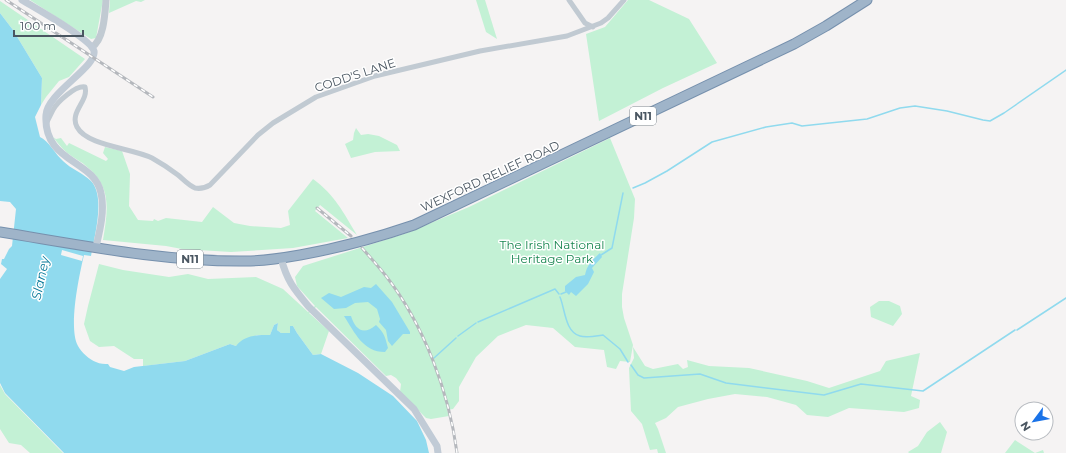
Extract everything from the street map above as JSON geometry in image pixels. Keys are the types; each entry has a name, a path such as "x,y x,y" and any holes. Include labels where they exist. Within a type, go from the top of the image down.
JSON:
{"highway":[{"name":"WEXFORD RELIEF ROAD","path":"94,247 164,257 248,261 281,258 336,249 379,237 414,225 794,44 867,0"},
{"name":"N11","path":"0,232 94,247"}],"main road":[{"path":"22,0 89,43 92,47 94,55 91,59 75,78 48,105 46,124 48,136 57,149 63,155 92,175 98,184 101,192 102,210 94,247"},
{"path":"281,258 287,279 293,288 309,307 414,409 437,446 438,453"}],"street":[{"path":"92,47 96,45 104,23 106,0"},
{"path":"569,0 585,23 592,27 608,18 624,0"},
{"name":"CODD'S LANE","path":"46,124 53,109 58,103 79,87 85,87 86,92 78,108 76,118 76,126 82,134 101,143 152,158 195,188 203,188 210,185 263,131 273,123 316,97 375,76 480,52 567,36 592,27"}],"green space":[{"path":"30,0 103,0 96,38 91,39"},
{"path":"110,0 145,0 141,2 136,1 109,13"},
{"path":"476,0 485,0 497,39 486,32"},
{"path":"628,0 649,0 689,19 717,63 663,88 599,121 586,34 605,27"},
{"path":"0,1 85,59 69,77 59,81 41,105 42,78 13,30 0,13"},
{"path":"356,128 361,135 368,134 379,136 397,145 400,151 375,152 351,158 345,144 353,140"},
{"path":"53,137 56,139 61,138 67,146 69,143 106,161 108,159 103,153 105,147 122,151 130,174 129,206 138,220 153,221 154,219 158,221 166,218 202,222 213,207 234,223 250,226 281,228 290,225 288,211 313,179 333,198 343,211 357,235 320,205 315,211 348,238 293,248 231,252 182,249 103,240 107,209 104,190 94,174 83,163 65,151"},
{"name":"The Irish National Heritage Park","path":"610,138 635,199 634,218 622,294 624,318 633,345 630,362 620,361 616,369 607,367 604,350 575,347 553,328 526,325 498,336 476,357 459,387 459,401 453,409 447,410 449,416 431,419 426,418 400,392 401,384 396,378 391,375 386,376 316,307 309,313 329,331 321,354 313,355 293,326 290,333 281,333 277,330 278,323 274,325 270,335 257,335 236,346 230,344 185,361 143,366 143,359 134,359 114,346 99,347 90,341 84,324 99,264 123,270 169,277 188,274 208,279 256,277 283,289 308,312 315,306 297,286 295,277 303,266 407,233 469,207"},
{"path":"879,301 889,301 900,306 902,314 893,326 871,317 870,307"},
{"path":"633,347 645,366 653,369 678,364 683,369 688,367 687,360 709,366 749,368 807,381 829,388 880,371 886,361 920,353 911,396 920,400 919,408 904,412 849,408 828,417 807,415 796,405 767,397 735,394 678,407 666,418 655,423 666,453 658,453 657,449 650,450 642,424 631,411 629,368 634,358"},
{"path":"0,385 5,394 63,453 30,453 21,445 9,443 0,429"},
{"path":"940,422 947,432 941,453 908,452 918,446 927,432"},
{"path":"1014,441 1017,441 1035,453 1005,453"},
{"path":"1043,450 1044,453 1035,453"}],"water":[{"name":"Slaney","path":"0,13 13,30 42,78 41,105 35,117 40,137 46,141 66,164 91,181 98,197 98,217 91,256 84,255 75,302 75,338 83,353 94,361 101,364 108,364 110,367 124,371 134,367 185,361 230,344 236,346 247,338 270,335 274,325 278,323 277,330 281,333 290,333 290,326 293,326 313,355 321,354 358,373 393,396 417,421 426,440 429,453 64,453 5,393 0,383 0,279 7,269 1,264 2,259 4,259 12,246 16,209 10,202 0,201"},
{"path":"600,253 602,257 592,268 594,272 588,284 576,296 571,292 569,295 565,291 565,286 576,277 585,275 590,263"},
{"path":"376,284 392,302 410,332 410,334 403,334 392,346 388,341 386,330 379,322 380,319 377,309 368,302 355,303 346,308 334,309 321,298 329,293 341,297 364,287 371,288"},
{"path":"344,316 351,316 360,330 367,330 376,325 383,333 385,338 388,348 385,352 371,349 365,345 356,335"}],"pier":[{"path":"62,250 83,256 82,261 61,255"}],"waterway":[{"path":"633,188 667,171 712,142 766,127 792,123 802,126 867,119 900,108 915,106 947,111 990,121 1066,70"},
{"path":"601,255 612,248 623,193"},
{"path":"478,322 555,289 559,294"},
{"path":"561,294 566,292"},
{"path":"560,297 568,325 575,334 585,337 603,335 620,349 628,362"},
{"path":"1017,330 1066,298"},
{"path":"458,336 476,323"},
{"path":"631,365 638,375 644,378 700,374 726,383 824,395 861,384 923,391 1015,330"},
{"path":"434,358 456,338"}],"railway":[{"path":"6,0 153,97"},
{"path":"317,208 351,236"},
{"path":"362,248 400,295 423,337 433,360 448,406 457,453"}]}
